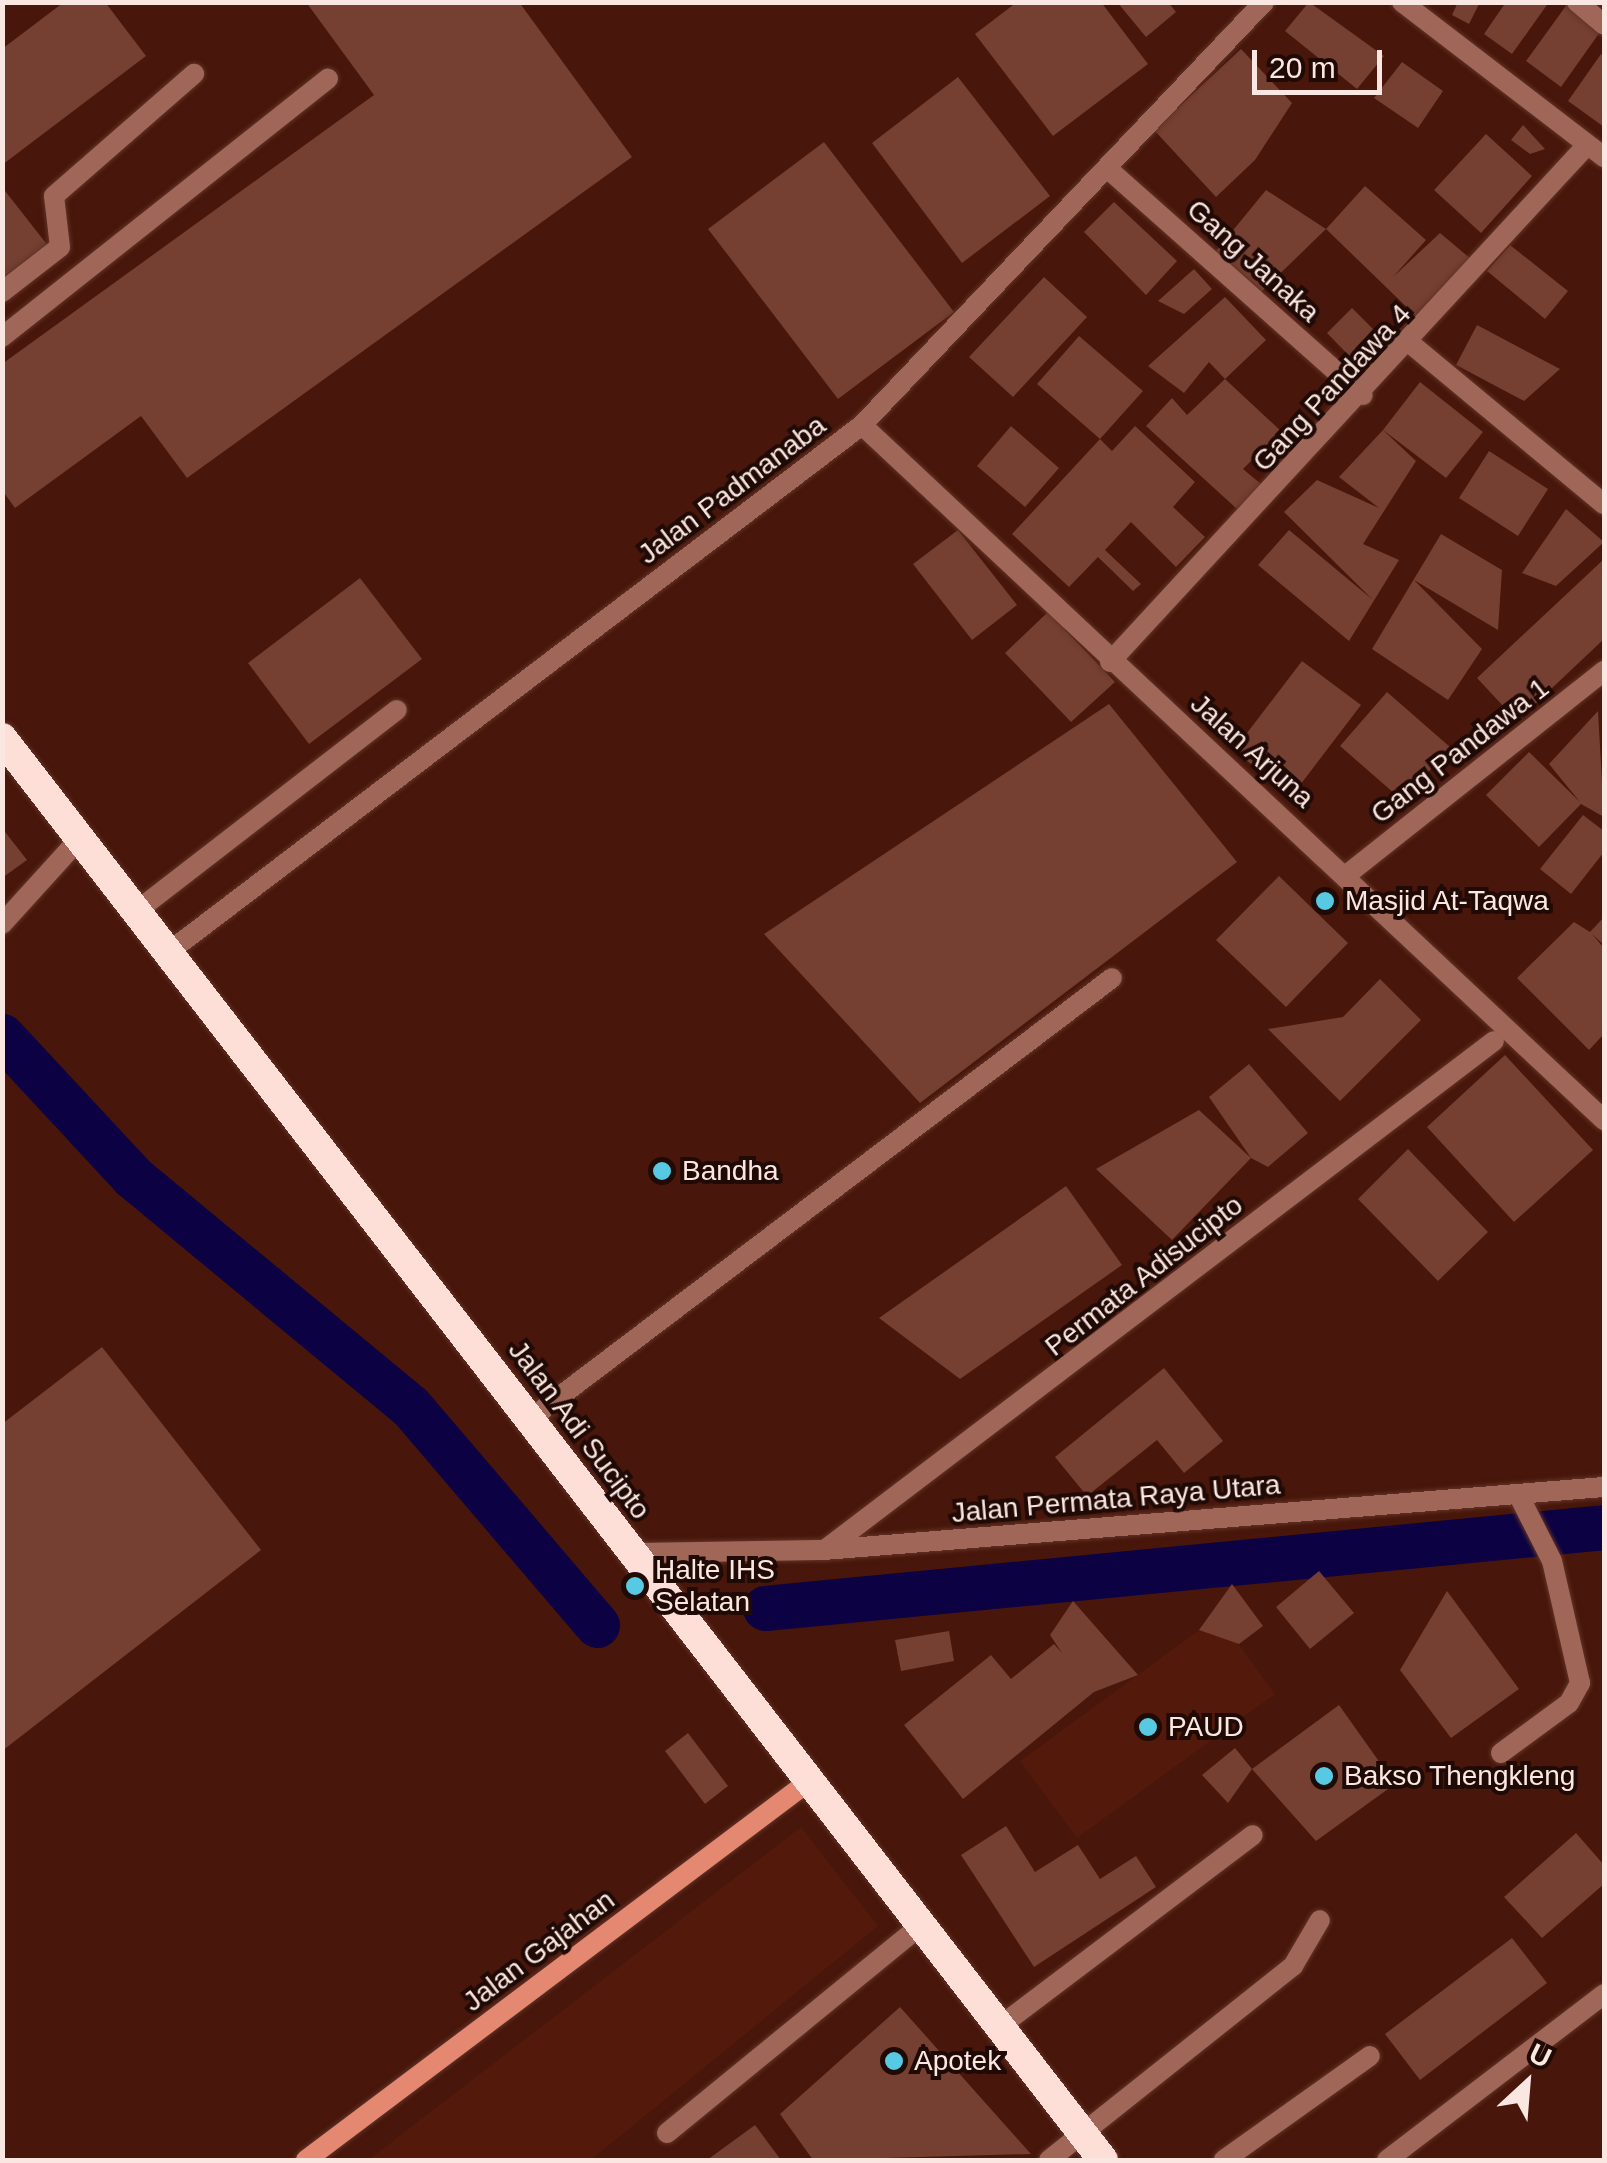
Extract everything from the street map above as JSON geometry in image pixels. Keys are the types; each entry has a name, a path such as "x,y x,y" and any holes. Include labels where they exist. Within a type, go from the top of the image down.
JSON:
{"highway":[{"name":"Jalan Adi Sucipto","path":"2,738 530,1419 804,1785 1104,2160"}],"street":[{"name":"Jalan Padmanaba","path":"170,951 862,425 1264,2"},
{"path":"1402,2 1596,151"},
{"path":"1576,2 1604,25"},
{"path":"2,292 60,247 54,196 194,74"},
{"path":"2,337 328,79"},
{"name":"Gang Pandawa 4","path":"1110,662 1596,151"},
{"name":"Gang Janaka","path":"1107,168 1363,395"},
{"path":"1411,344 1604,504"},
{"name":"Jalan Arjuna","path":"862,425 1110,662 1349,874 1602,1114"},
{"name":"Gang Pandawa 1","path":"1349,874 1604,671"},
{"path":"138,910 397,710"},
{"path":"2,924 80,838"},
{"path":"530,1419 1112,978"},
{"name":"Permata Adisucipto","path":"824,1550 1494,1041"},
{"name":"Jalan Permata Raya Utara","path":"632,1553 824,1550 1604,1487"},
{"path":"1501,1752 1568,1703 1580,1683 1580,1651 1552,1561 1518,1494"},
{"name":"Jalan Gajahan","path":"306,2160 804,1785"},
{"path":"999,2027 1253,1834"},
{"path":"1049,2160 1294,1966 1320,1920"},
{"path":"666,2133 919,1927"},
{"path":"1387,2160 1604,1994"},
{"path":"1224,2160 1370,2056"}],"shaded area":[{"name":"PAUD","path":"1218,1616 1275,1694 1077,1838 1020,1761"},
{"path":"801,1827 878,1926 591,2160 368,2160"}],"building":[{"path":"64,2 105,2 146,56 2,165 2,49"},
{"path":"306,2 519,2 632,157 187,478 141,416 15,508 2,490 2,364 374,95"},
{"path":"1017,2 1101,2 1148,64 1053,136 975,34"},
{"path":"1117,2 1168,2 1176,12 1146,37"},
{"path":"1309,2 1384,56 1357,89 1285,31"},
{"path":"1458,2 1480,2 1469,24 1452,15"},
{"path":"1506,2 1549,2 1512,54 1484,34"},
{"path":"1568,3 1600,32 1561,87 1526,61"},
{"path":"1241,49 1292,103 1255,160 1216,197 1154,130"},
{"path":"1601,54 1604,56 1604,127 1568,101"},
{"path":"1402,62 1443,91 1418,128 1374,98"},
{"path":"958,77 1050,196 962,263 872,143"},
{"path":"1523,125 1545,149 1530,154 1511,140"},
{"path":"1486,134 1532,176 1481,233 1434,190"},
{"path":"824,142 954,312 838,399 708,229"},
{"path":"1365,186 1426,240 1393,277 1440,233 1471,259 1419,319 1326,229"},
{"path":"2,187 49,247 2,282"},
{"path":"1266,190 1326,229 1258,295 1212,256"},
{"path":"1114,202 1177,261 1146,295 1084,232"},
{"path":"1510,245 1568,291 1545,319 1487,271"},
{"path":"1194,269 1212,289 1184,314 1158,301"},
{"path":"1044,277 1087,317 1013,397 969,357"},
{"path":"1225,297 1266,340 1225,379 1209,362 1184,393 1148,366"},
{"path":"1352,308 1387,343 1360,367 1327,333"},
{"path":"1477,325 1560,369 1524,401 1456,365"},
{"path":"1079,336 1143,391 1100,439 1037,384"},
{"path":"1225,379 1281,431 1243,469 1261,484 1237,509 1146,426 1172,398 1187,415"},
{"path":"1420,382 1483,432 1446,478 1383,430"},
{"path":"1011,426 1059,468 1025,507 977,466"},
{"path":"1135,426 1195,482 1173,507 1205,537 1176,567 1131,522 1105,550 1141,584 1133,591 1098,557 1069,587 1012,534 1100,439 1112,451"},
{"path":"1383,430 1416,461 1363,544 1399,560 1349,641 1258,565 1289,530 1373,600 1284,512 1317,480 1379,508 1339,477"},
{"path":"1489,451 1548,489 1518,536 1459,498"},
{"path":"1566,509 1604,542 1556,586 1522,573"},
{"path":"958,530 1017,605 972,640 913,564"},
{"path":"1441,534 1502,570 1498,630 1414,580 1482,649 1448,700 1372,649"},
{"path":"1604,559 1604,639 1517,721 1477,678"},
{"path":"360,578 422,659 309,744 248,663"},
{"path":"1048,612 1115,682 1071,722 1005,653"},
{"path":"1302,661 1361,705 1291,797 1234,750"},
{"path":"1387,692 1450,747 1403,801 1340,746"},
{"path":"1109,704 1237,862 920,1103 764,934"},
{"path":"1598,711 1604,817 1581,804 1539,847 1486,795 1529,752 1580,802 1549,764"},
{"path":"1583,815 1604,831 1604,852 1571,894 1540,869"},
{"path":"2,828 27,860 2,878"},
{"path":"1279,876 1348,943 1286,1007 1216,940"},
{"path":"1604,917 1604,945 1592,934 1604,948 1604,1034 1589,1050 1517,978 1574,922 1590,932"},
{"path":"1380,979 1421,1020 1340,1101 1268,1029 1343,1017"},
{"path":"1505,1055 1593,1150 1514,1222 1427,1127"},
{"path":"1249,1064 1308,1133 1268,1167 1251,1158 1209,1097"},
{"path":"1199,1110 1251,1158 1172,1240 1096,1169"},
{"path":"1408,1149 1488,1232 1438,1281 1358,1199"},
{"path":"1066,1186 1122,1265 960,1379 879,1318"},
{"path":"102,1347 261,1550 2,1751 2,1424"},
{"path":"1164,1368 1223,1441 1184,1473 1157,1440 1087,1496 1055,1457"},
{"path":"1319,1571 1354,1613 1310,1649 1276,1607"},
{"path":"1232,1584 1263,1626 1239,1644 1199,1630"},
{"path":"1447,1591 1519,1689 1451,1738 1400,1670"},
{"path":"1073,1601 1138,1675 1094,1692 963,1799 904,1725 991,1655 1011,1679 1054,1644 1062,1653 1050,1635"},
{"path":"949,1631 954,1661 901,1671 895,1640"},
{"name":"Bakso Thengkleng","path":"1339,1705 1395,1784 1316,1841 1252,1769"},
{"path":"688,1733 728,1786 705,1804 665,1751"},
{"path":"1235,1748 1252,1769 1228,1803 1202,1775"},
{"path":"1006,1826 1035,1872 1078,1845 1100,1879 1136,1856 1156,1887 1034,1967 961,1855"},
{"path":"1576,1833 1604,1865 1604,1884 1542,1938 1504,1897"},
{"path":"1512,1938 1547,1983 1420,2080 1385,2034"},
{"name":"Apotek","path":"900,2007 1031,2154 813,2160 780,2114"},
{"path":"755,2125 781,2160 707,2160"}],"waterway":[{"path":"2,1036 133,1177 410,1406 597,1625"},
{"path":"765,1608 1604,1527"}],"place":[{"name":"Masjid At-Taqwa","path":"1325,901"},
{"name":"Bandha","path":"662,1171"},
{"name":"Halte IHS Selatan","path":"635,1586"},
{"name":"PAUD","path":"1148,1727"},
{"name":"Bakso Thengkleng","path":"1324,1776"},
{"name":"Apotek","path":"894,2061"}]}
